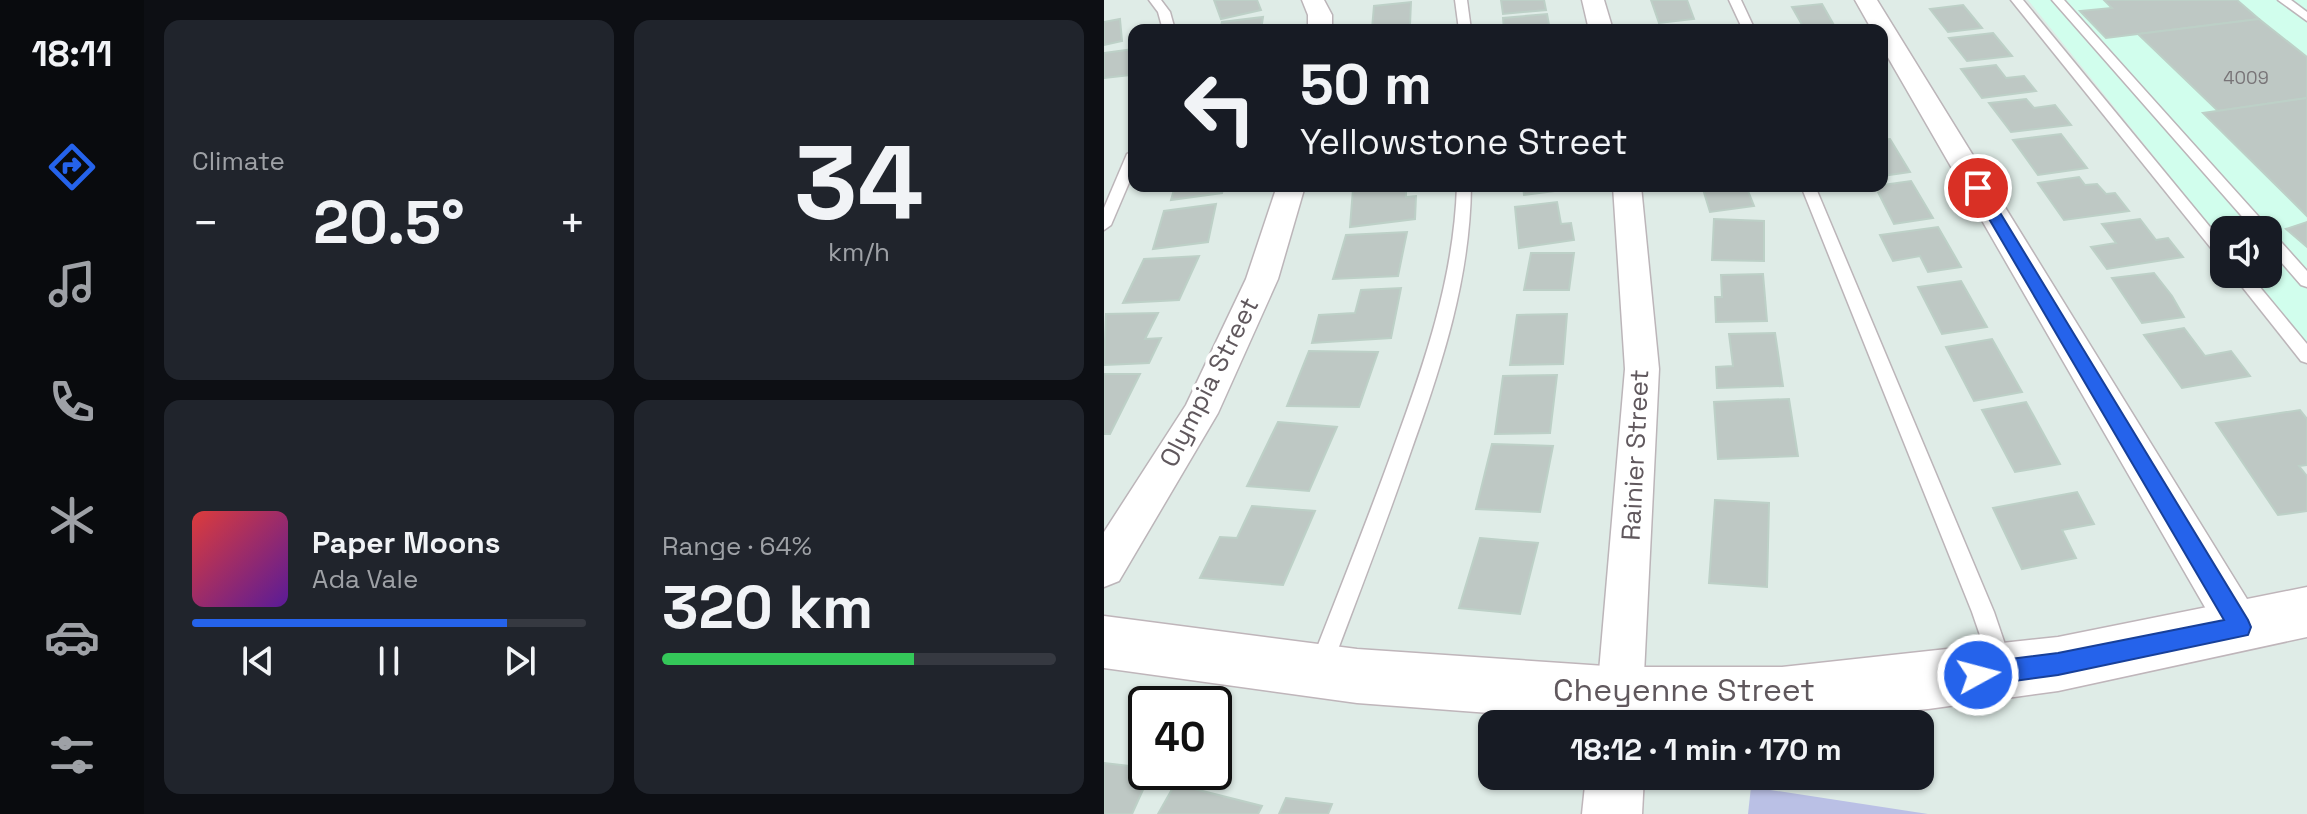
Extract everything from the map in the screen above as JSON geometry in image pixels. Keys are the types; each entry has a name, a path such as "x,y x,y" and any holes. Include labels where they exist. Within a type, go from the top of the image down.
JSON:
{"street":[{"path":"1313,0 1320,15 1320,24"},
{"path":"1593,0 1599,24"},
{"path":"1866,0 1880,24"},
{"path":"1888,37 2240,627"},
{"name":"Olympia Street","path":"1104,568 1200,413 1262,279 1289,192"},
{"name":"Rainier Street","path":"1619,709 1642,369 1627,192"},
{"name":"Cheyenne Street","path":"1104,642 1619,709 1782,695 2058,664 2307,612"},
{"path":"1612,814 1614,790"}],"lane":[{"path":"1155,0 1164,12 1167,24"},
{"path":"1461,0 1464,24"},
{"path":"1735,0 1746,24"},
{"path":"2017,0 2210,237"},
{"path":"2058,0 2250,216"},
{"path":"2284,0 2307,18"},
{"path":"1104,225 1128,168"},
{"path":"1319,671 1373,533 1432,363 1457,262 1463,192"},
{"path":"1810,192 1983,612 2004,671"},
{"path":"2282,252 2306,279"},
{"path":"2251,288 2307,356"}],"shaded area":[{"path":"2028,0 2307,0 2307,345 2260,288 2282,288 2282,216 2210,216 2210,226"},
{"path":"1751,790 1771,790 1928,814 1748,814"}],"building":[{"path":"1214,0 1257,0 1261,10 1221,19"},
{"path":"1501,0 1544,0 1546,10 1503,14"},
{"path":"1651,0 1687,0 1694,19 1659,23"},
{"path":"2104,0 2237,0 2259,19 2106,38 2080,11 2112,8"},
{"path":"1411,2 1410,24 1372,24 1374,6"},
{"path":"1822,4 1833,24 1802,24 1792,7"},
{"path":"1963,5 1982,28 1948,32 1930,9"},
{"path":"1547,14 1549,24 1504,24 1503,18"},
{"path":"1263,17 1262,24 1222,22"},
{"path":"1120,19 1122,41 1104,45 1104,22"},
{"path":"2259,19 2307,57 2307,98 2218,111 2138,34"},
{"path":"1993,33 2012,56 1967,61 1949,38"},
{"path":"1128,50 1128,75 1104,78 1104,53"},
{"path":"1996,65 2006,78 2024,76 2036,91 1982,98 1961,69"},
{"path":"2307,98 2307,216 2203,113"},
{"path":"2026,99 2034,108 2055,105 2071,125 2011,132 1989,103"},
{"path":"2061,134 2087,168 2038,175 2013,140"},
{"path":"1890,139 1910,172 1888,175"},
{"path":"2079,177 2085,185 2097,184 2106,194 2115,193 2129,211 2064,220 2038,183"},
{"path":"1911,181 1933,218 1894,224 1878,192 1888,192 1888,184"},
{"path":"1173,192 1222,192 1222,193 1171,200"},
{"path":"1353,192 1406,192 1406,197 1416,196 1415,219 1350,227"},
{"path":"1704,192 1748,192 1754,206 1710,212"},
{"path":"1557,202 1561,224 1571,223 1574,240 1519,248 1515,207"},
{"path":"1216,204 1208,242 1153,249 1164,211"},
{"path":"1714,219 1764,221 1764,261 1712,260"},
{"path":"2140,219 2156,240 2168,238 2183,257 2107,269 2091,247 2116,243 2102,224"},
{"path":"2307,222 2307,247 2286,229"},
{"path":"1938,227 1961,267 1928,272 1920,256 1893,261 1880,235"},
{"path":"1407,232 1398,276 1333,279 1346,235"},
{"path":"1531,253 1574,253 1569,290 1524,290"},
{"path":"1199,256 1179,300 1123,303 1144,259"},
{"path":"2154,273 2184,317 2142,323 2112,278"},
{"path":"1763,274 1767,321 1716,322 1715,297 1722,297 1721,275"},
{"path":"1961,281 1987,327 1942,334 1918,287"},
{"path":"1401,288 1391,338 1312,343 1319,315 1355,313 1361,290"},
{"path":"1158,313 1145,339 1161,338 1149,363 1104,365 1106,314"},
{"path":"1567,314 1563,364 1510,365 1517,315"},
{"path":"2184,328 2205,356 2231,351 2250,376 2182,388 2144,335"},
{"path":"1775,333 1783,386 1717,388 1716,367 1733,366 1729,334"},
{"path":"1992,339 2022,392 1974,401 1946,347"},
{"path":"1309,351 1378,352 1359,407 1287,406"},
{"path":"1104,374 1140,374 1110,434 1104,434"},
{"path":"1557,375 1550,433 1495,434 1503,376"},
{"path":"1789,399 1798,456 1718,459 1714,402"},
{"path":"2026,402 2060,464 2015,472 1982,410"},
{"path":"2300,410 2307,419 2307,465 2299,466 2307,476 2307,511 2278,515 2216,423"},
{"path":"1278,422 1337,427 1309,491 1247,486"},
{"path":"1492,444 1553,446 1540,512 1476,509"},
{"path":"2077,492 2094,524 2062,530 2076,558 2022,569 1993,508"},
{"path":"1715,500 1769,503 1767,587 1709,583"},
{"path":"1252,506 1315,511 1283,585 1200,578 1220,537 1237,538"},
{"path":"1480,538 1538,543 1520,614 1459,608"},
{"path":"1104,763 1128,766 1128,790 1143,790 1132,814 1104,814"},
{"path":"1172,790 1199,790 1262,806 1258,814 1158,814"},
{"path":"1286,798 1332,804 1328,814 1279,814"}],"route":[{"path":"1978,188 2240,627 2058,664 1978,675"}]}
